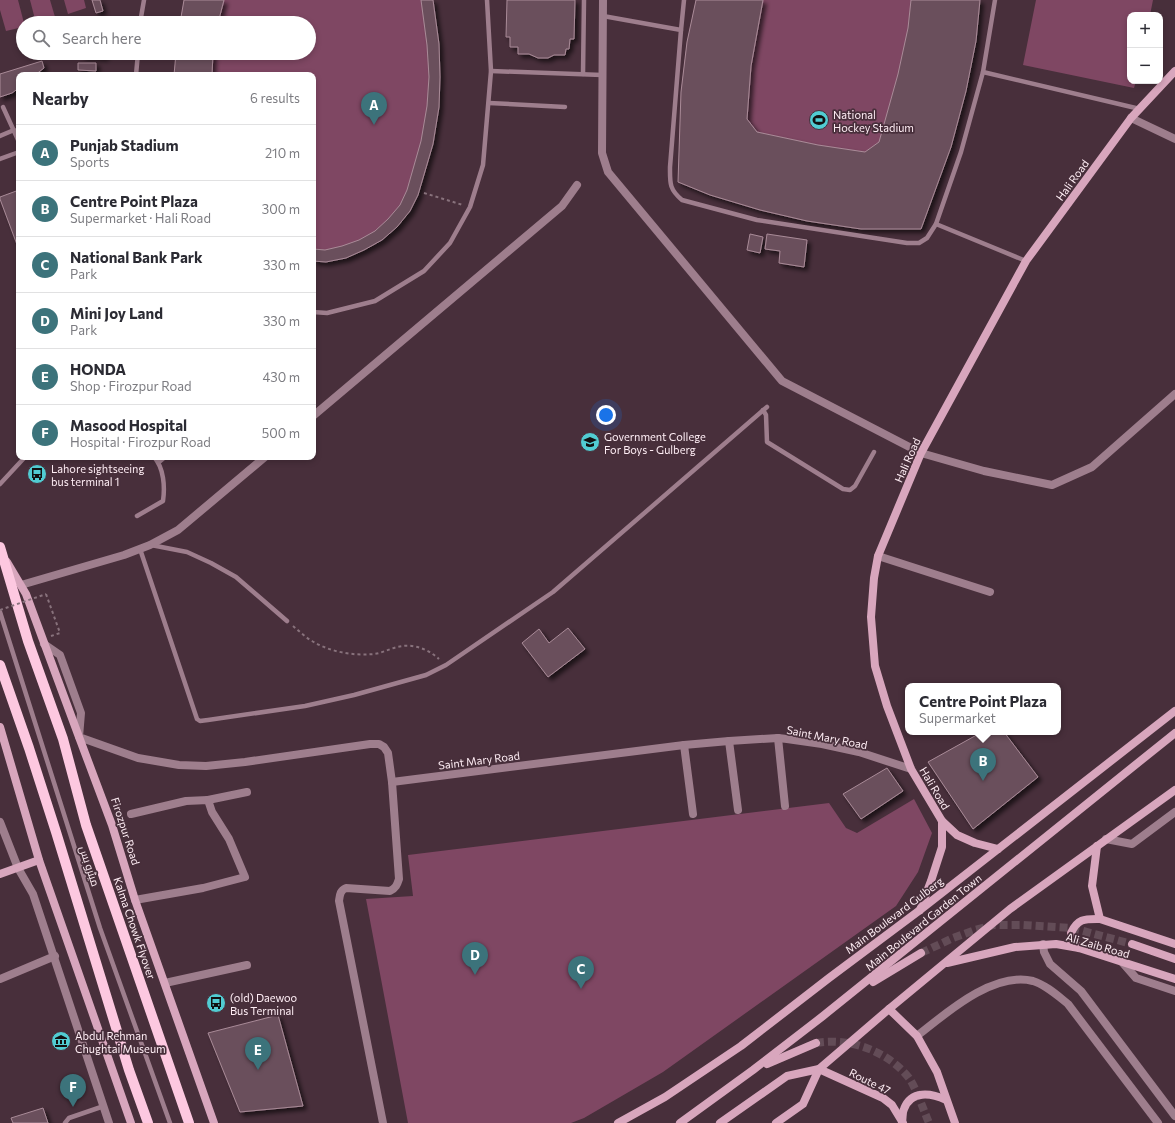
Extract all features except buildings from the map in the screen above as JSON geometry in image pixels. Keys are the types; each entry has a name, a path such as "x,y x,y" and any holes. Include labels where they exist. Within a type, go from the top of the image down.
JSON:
{"main road":[{"name":"Hali Road","path":"920,910 942,847 942,821 911,769 887,706 875,666 871,617 874,578 878,556 920,453 1026,261 1131,118 1175,71"},
{"name":"Firozpur Road","path":"1,550 26,594 112,825 135,900 214,1123"},
{"name":"Firozpur Road","path":"1,550 28,641 63,739"},
{"path":"0,665 30,748 130,1070 148,1123"},
{"name":"Main Boulevard Gulberg","path":"618,1123 665,1097 741,1046 920,910 1175,711"},
{"path":"0,727 39,860 131,1123"},
{"name":"Main Boulevard Garden Town","path":"680,1123 753,1070 823,1016 1175,733"},
{"name":"Kalma Chowk Flyover","path":"63,739 86,825 189,1123"},
{"path":"720,1123 787,1076 818,1068 1010,909 1175,790"},
{"path":"942,821 957,835 975,843 998,848"},
{"path":"1097,846 1092,886 1100,918"},
{"path":"0,874 39,860"},
{"path":"1079,948 1074,942 1071,933 1075,925 1082,920 1100,918 1175,944"},
{"name":"Ali Zaib Road","path":"944,964 1015,947 1056,944 1079,948 1175,979"},
{"path":"1132,944 1175,959"},
{"path":"823,1016 889,971 921,953"},
{"path":"889,1009 917,1036 937,1072 955,1123"},
{"path":"753,1070 816,1043"},
{"path":"776,1123 803,1104 818,1068"},
{"name":"Route 47","path":"818,1068 883,1098 892,1105 902,1123"},
{"path":"902,1123 904,1109 909,1101 915,1096 926,1094 946,1100"}],"street":[{"path":"603,0 602,153 608,172 782,381 920,453 984,471 1052,485 1092,467 1175,394"},
{"path":"1131,118 1175,139"},
{"path":"316,413 562,206 577,185"},
{"path":"21,585 124,555 150,545 178,530 261,460"},
{"path":"878,556 990,592"},
{"path":"79,737 138,758 179,765 206,766 245,762 370,744 379,744 384,747 388,753 392,782 399,879 398,884 390,891 346,888 342,890 339,901 383,1123"},
{"path":"778,738 785,806"},
{"name":"Saint Mary Road","path":"392,782 684,745 778,738 822,744 859,752 911,769"},
{"path":"729,741 738,810"},
{"path":"684,745 693,814"},
{"path":"131,814 186,801 208,800 247,792"},
{"path":"135,900 204,888 245,877 228,839 212,812 208,800"},
{"path":"1106,840 1132,844 1175,812"},
{"path":"0,822 18,868 33,894 109,1123"},
{"path":"1043,944 1044,952 1050,964 1080,991 1175,1116"},
{"path":"0,979 54,956"},
{"path":"1122,962 1136,978 1175,991"},
{"path":"165,983 247,966"},
{"path":"917,1036 947,1012 972,995 1001,983 1021,980 1034,981 1053,991 1068,1004 1158,1123"}],"lane":[{"path":"141,16 144,0"},
{"path":"316,312 326,312 376,301 424,271 450,243 470,207 483,165 491,71 487,0"},
{"path":"583,74 584,0"},
{"path":"684,0 670,167 672,192 682,200 757,220 907,243 919,243 927,238 936,224 961,152 983,72 996,0"},
{"path":"603,16 681,30"},
{"path":"136,72 137,60"},
{"path":"491,71 602,75"},
{"path":"983,72 1140,108"},
{"path":"488,103 565,107"},
{"path":"3,107 16,135"},
{"path":"0,136 14,130"},
{"path":"0,159 16,153"},
{"path":"936,224 1026,261"},
{"path":"140,549 196,719 200,721 305,706 340,699 426,675 446,665 553,592 765,409 767,442 843,490 850,490 855,486 874,452"},
{"path":"0,484 22,460"},
{"path":"137,516 163,501 165,489 159,462 161,460"},
{"path":"150,545 187,552 211,563 236,577 287,621"},
{"name":"میٹرو بس","path":"0,611 100,928 170,1123"},
{"path":"65,1123 69,1118 104,1106"}],"path":[{"path":"424,193 470,207"},
{"path":"0,611 46,594 60,633"},
{"path":"287,621 311,640 326,648 348,654 375,654 398,647 412,646 428,650 446,665"}],"shaded area":[{"path":"0,0 18,0 22,16 16,16 16,29 6,31 0,10"},
{"path":"30,0 50,0 55,16 34,16"},
{"path":"64,0 84,0 86,8 68,14"},
{"path":"184,0 433,0 438,41 439,82 433,143 421,185 416,196 406,215 391,233 374,245 355,254 338,259 316,261 316,72 174,72 175,60 316,60 316,16 181,16"},
{"name":"National Hockey Stadium","path":"696,0 980,0 976,41 807,221 760,210 710,195 678,182 681,92 687,42"},
{"path":"1036,0 1153,0 1151,12 1127,12 1127,84 1135,84 1134,88 1023,65"},
{"path":"914,799 932,833 918,872 896,906 663,1072 584,1118 571,1123 408,1123 366,899 413,896 408,855 829,803 846,828 857,833"}],"tunnel":[{"path":"921,953 953,938 994,925 1072,928 1132,944"},
{"path":"816,1043 842,1042 854,1044 879,1053 890,1060 900,1068 912,1082 929,1123"}],"place":[{"name":"National Hockey Stadium","path":"819,120"},
{"name":"Punjab Stadium","path":"374,125"},
{"name":"Government College For Boys - Gulberg","path":"590,442"},
{"name":"Lahore sightseeing bus terminal 1","path":"37,474"},
{"name":"Centre Point Plaza","path":"983,781"},
{"name":"Mini Joy Land","path":"475,975"},
{"name":"National Bank Park","path":"581,989"},
{"name":"(old) Daewoo Bus Terminal","path":"216,1003"},
{"name":"Abdul Rehman Chughtai Museum","path":"61,1041"},
{"name":"HONDA","path":"258,1070"},
{"name":"Masood Hospital","path":"73,1107"}]}
